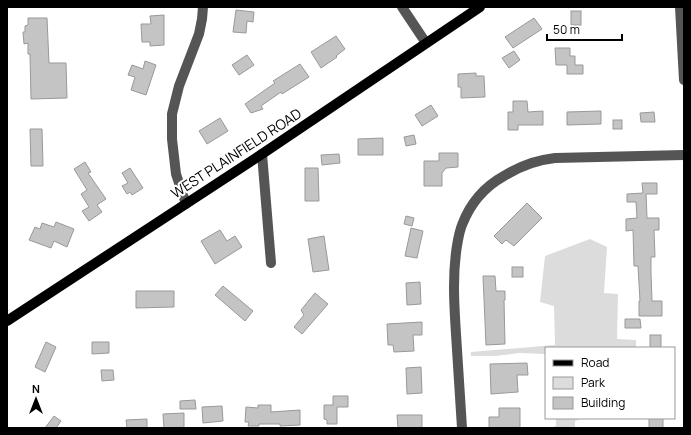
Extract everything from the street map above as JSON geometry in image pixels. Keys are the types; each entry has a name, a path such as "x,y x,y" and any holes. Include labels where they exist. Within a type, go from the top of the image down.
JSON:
{"main road":[{"name":"WEST PLAINFIELD ROAD","path":"7,321 262,154 480,7"}],"street":[{"path":"186,204 176,174 172,139 172,114 179,86 199,34 203,7"},
{"path":"402,7 426,43"},
{"path":"680,7 684,80"},
{"path":"262,154 271,263"},
{"path":"462,428 454,308 454,273 456,250 461,226 468,211 478,196 493,182 505,175 541,160 555,158 684,155"}],"green space":[{"path":"590,239 607,247 604,293 618,294 617,339 636,340 636,347 545,347 545,354 519,353 495,356 471,356 471,352 555,345 554,306 540,302 545,256"},
{"path":"556,419 580,419 575,421 575,428 551,428 556,426"}],"building":[{"path":"236,10 254,12 253,22 247,21 246,33 233,32"},
{"path":"571,11 581,11 581,25 571,25"},
{"path":"164,15 164,45 150,46 150,42 142,42 141,24 151,24 150,16"},
{"path":"28,18 47,18 49,63 66,63 67,98 31,99 30,54 28,54 28,43 24,44 23,32 25,32 25,26 28,25"},
{"path":"534,18 542,29 513,48 505,37"},
{"path":"336,36 345,49 336,56 337,57 321,68 311,52"},
{"path":"555,48 570,48 570,56 575,56 575,65 583,65 583,74 567,74 567,65 556,65"},
{"path":"514,51 520,60 509,68 502,58"},
{"path":"247,55 254,65 239,75 232,65"},
{"path":"145,61 156,65 146,95 131,90 135,77 128,75 132,65 143,69"},
{"path":"300,64 309,77 282,94 281,92 261,106 263,109 251,113 245,104 275,83 273,81"},
{"path":"476,73 476,76 484,76 485,97 461,98 461,87 458,87 458,74"},
{"path":"513,101 527,101 528,112 543,111 543,125 518,125 518,130 508,130 508,112 513,112"},
{"path":"431,105 438,116 422,126 415,115"},
{"path":"601,111 601,124 567,125 567,112"},
{"path":"654,112 655,122 641,122 640,113"},
{"path":"220,118 228,131 207,144 199,131"},
{"path":"613,120 622,120 622,129 613,129"},
{"path":"30,129 42,129 43,166 31,166"},
{"path":"414,135 416,144 406,146 404,137"},
{"path":"383,138 383,155 358,155 358,139"},
{"path":"439,153 458,153 458,167 446,168 442,173 442,186 424,186 424,161 439,161"},
{"path":"339,154 340,163 322,165 321,155"},
{"path":"85,162 91,172 88,173 106,199 97,205 102,212 89,221 82,211 89,207 81,194 87,190 74,169"},
{"path":"130,168 143,188 132,195 130,192 127,194 122,186 128,183 122,173"},
{"path":"305,168 318,168 319,201 305,201"},
{"path":"642,183 657,183 657,194 646,194 647,218 659,218 659,230 654,230 655,257 651,257 651,273 652,301 662,301 662,316 639,316 640,301 638,266 634,266 633,230 626,231 626,219 637,218 636,202 627,202 627,194 643,193"},
{"path":"527,203 542,218 514,246 506,240 502,244 494,236"},
{"path":"406,216 414,218 412,226 404,224"},
{"path":"56,222 74,229 67,247 54,241 51,248 29,240 35,227 40,229 42,223 54,227"},
{"path":"411,228 423,231 417,258 405,256"},
{"path":"220,230 227,241 235,236 242,247 215,264 201,241"},
{"path":"324,236 329,270 313,272 308,239"},
{"path":"512,267 523,267 523,277 512,277"},
{"path":"483,276 495,276 496,291 505,291 505,344 486,345"},
{"path":"420,282 421,304 407,305 406,283"},
{"path":"223,286 253,311 245,321 215,295"},
{"path":"136,291 174,291 174,307 136,308"},
{"path":"315,293 328,304 302,334 294,327 304,315 301,310"},
{"path":"625,319 640,319 641,328 625,328"},
{"path":"422,322 422,335 413,335 414,351 394,352 393,345 388,345 387,324"},
{"path":"650,335 661,335 661,347 650,347"},
{"path":"46,342 56,347 45,372 35,367"},
{"path":"92,342 109,342 109,353 92,354"},
{"path":"527,363 528,375 517,375 518,392 491,394 490,364"},
{"path":"421,367 422,393 407,394 406,368"},
{"path":"101,370 113,370 114,380 102,381"},
{"path":"333,396 348,396 348,407 337,407 337,424 327,424 327,420 324,419 324,405 333,405"},
{"path":"195,400 196,409 180,409 180,401"},
{"path":"258,405 271,405 271,412 300,410 300,425 280,426 280,424 259,424 259,426 248,426 249,422 245,422 246,407 258,408"},
{"path":"222,406 223,421 203,423 202,407"},
{"path":"499,408 520,408 520,428 489,428 489,417 499,417"},
{"path":"184,413 184,428 164,428 163,414"},
{"path":"397,415 422,415 422,428 398,428"},
{"path":"54,416 61,421 56,428 45,428"},
{"path":"147,419 147,428 127,428 126,420"},
{"path":"649,419 663,419 663,428 649,428"}]}
